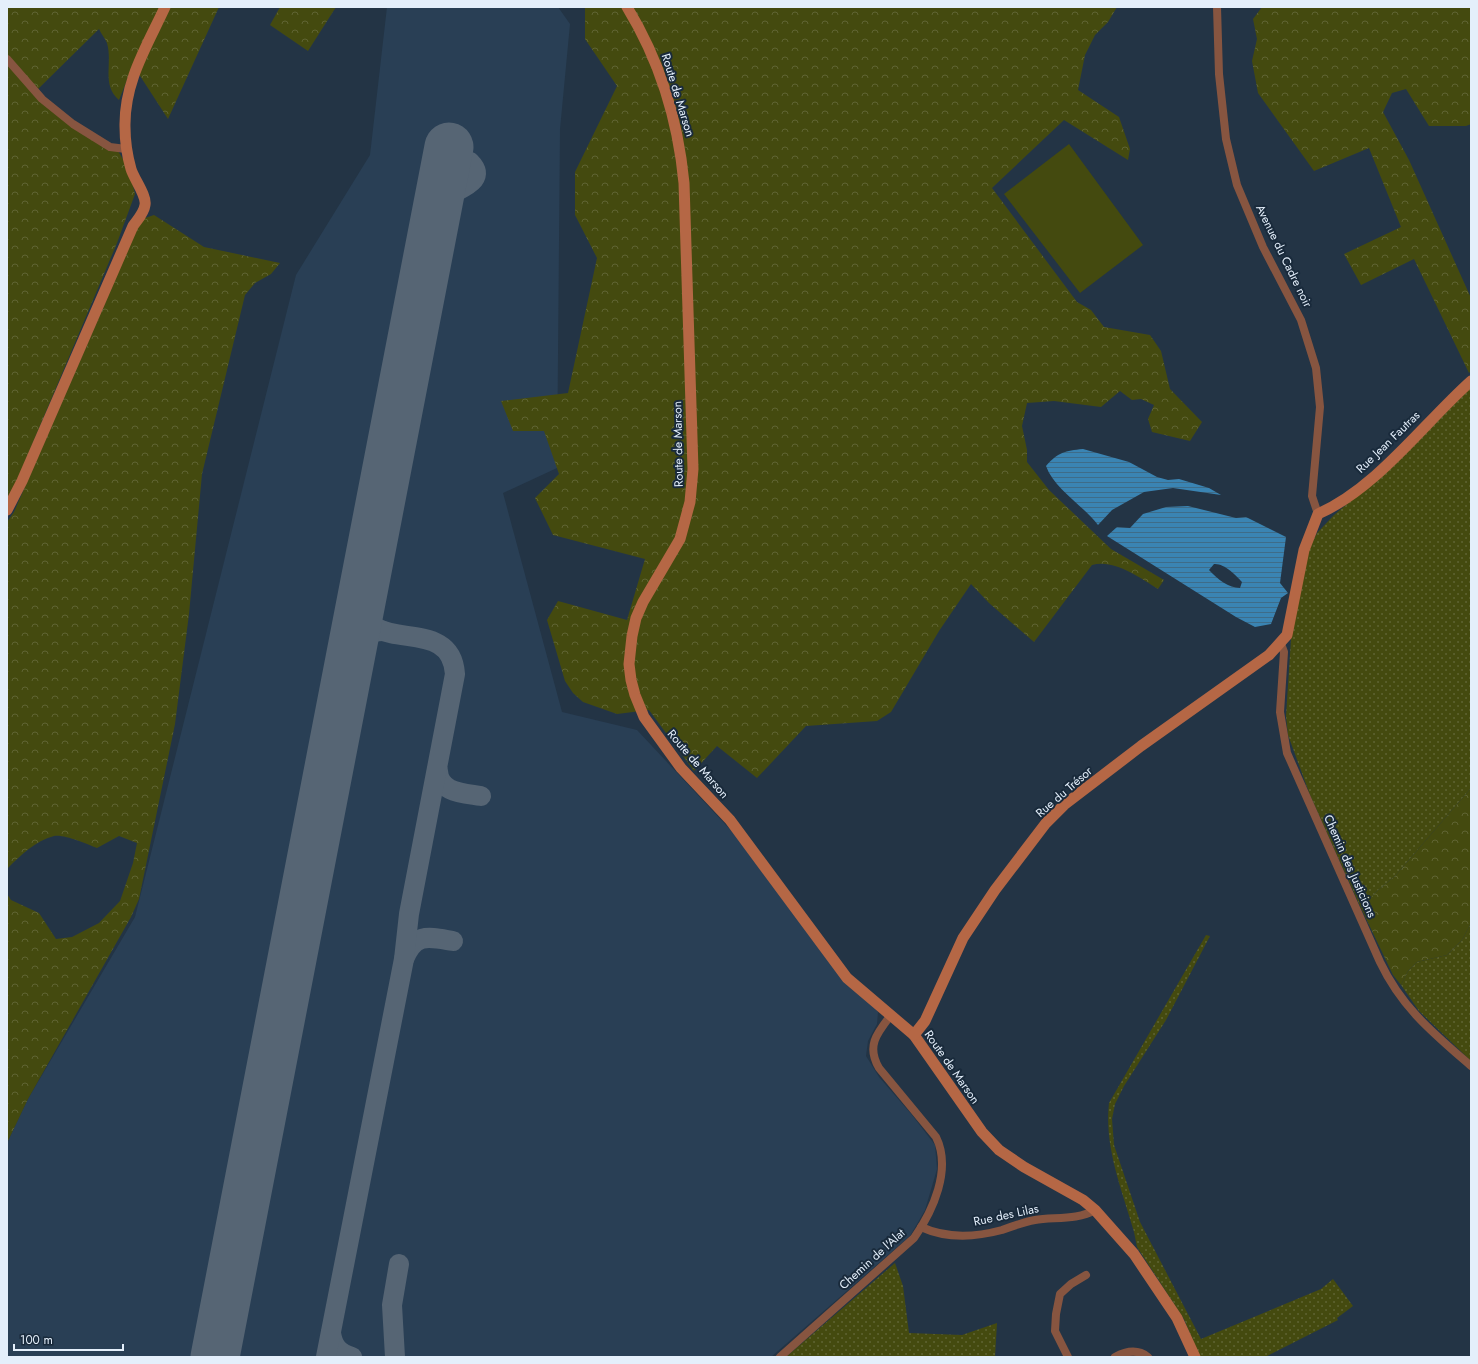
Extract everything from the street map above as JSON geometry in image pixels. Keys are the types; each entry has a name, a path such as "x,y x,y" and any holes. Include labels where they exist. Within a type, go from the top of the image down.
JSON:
{"street":[{"path":"7,510 22,481 133,226 143,212 146,204 144,196 136,182 126,149 126,110 132,80 165,7"},
{"name":"Route de Marson","path":"627,7 640,28 657,68 670,106 681,150 684,183 693,469 690,502 680,539 643,602 636,618 632,636 629,664 635,695 644,717 660,742 681,768 730,820 847,978 914,1035 982,1132 999,1150 1024,1167 1083,1200 1095,1210 1134,1254 1177,1318 1195,1357"},
{"name":"Avenue du Cadre noir","path":"1217,7 1219,74 1226,139 1237,185 1263,246 1301,320 1316,368 1320,407 1312,496 1318,514"},
{"path":"7,59 42,99 73,124 110,147 126,149"},
{"name":"Rue Jean Fautras","path":"1318,514 1336,506 1372,477 1404,448 1442,407 1471,381"},
{"path":"1281,644 1287,635 1291,623 1304,550 1318,514"},
{"name":"Rue du Trésor","path":"914,1035 925,1021 963,938 995,890 1046,823 1064,805 1135,750 1269,655 1281,644"},
{"name":"Chemin des Justicions","path":"1281,644 1284,658 1280,712 1287,753 1380,962 1390,984 1406,1005 1427,1028 1471,1066"},
{"name":"Chemin de l'Alat","path":"780,1357 914,1238 928,1216 940,1178 942,1153 936,1137 879,1068 873,1055 874,1039 891,1015"},
{"name":"Rue des Lilas","path":"921,1228 959,1237 991,1233 1034,1220 1072,1217 1090,1213 1095,1210"},
{"path":"1068,1357 1055,1331 1056,1314 1060,1294 1070,1284 1086,1275"},
{"path":"1115,1357 1123,1353 1138,1352 1148,1357"}],"shaded area":[{"path":"387,7 558,7 570,24 560,129 557,468 503,493 562,712 637,730 739,839 878,1012 877,1024 868,1041 866,1056 879,1077 912,1115 935,1145 937,1169 925,1210 910,1236 771,1357 7,1357 7,1143 28,1099 135,917 296,275 370,155"}],"green space":[{"path":"7,7 219,7 168,119 133,65 119,100 114,94 110,87 109,80 107,43 99,29 33,94 118,151 129,169 135,194 117,243 7,504"},
{"path":"280,7 336,7 308,51 270,25"},
{"path":"585,7 1117,7 1108,22 1095,35 1085,55 1078,90 1119,117 1130,149 1128,160 1064,120 992,188 1077,302 1091,310 1104,327 1150,335 1161,351 1170,389 1202,422 1190,441 1152,432 1148,419 1154,405 1141,399 1132,400 1120,391 1101,407 1054,401 1027,403 1022,426 1027,450 1027,462 1049,490 1111,549 1164,580 1158,589 1126,570 1118,567 1100,564 1092,565 1034,642 989,603 971,584 939,631 891,712 877,721 806,726 757,778 717,746 694,771 649,710 617,714 583,702 573,693 565,681 547,620 558,601 627,620 645,559 553,535 535,498 559,474 544,431 513,431 501,401 568,393 597,258 575,215 575,172 617,86 585,39"},
{"path":"1262,7 1471,7 1471,124 1466,126 1429,126 1406,89 1392,93 1383,112 1409,160 1471,298 1471,371 1469,373 1414,259 1361,285 1344,254 1401,227 1369,148 1314,171 1258,93 1252,61 1257,39 1253,19"},
{"path":"1069,144 1143,245 1080,293 1004,194"},
{"path":"154,215 204,247 280,263 271,274 255,283 245,295 202,474 189,614 175,724 139,899 131,917 28,1099 7,1143 7,894 11,900 39,913 56,939 72,937 99,923 120,901 133,863 137,843 119,836 97,848 69,838 54,836 41,841 29,849 8,868 7,872 7,522 14,512 106,301 134,231 145,218"},
{"path":"1471,386 1471,788 1395,876 1377,891 1361,908 1310,795 1288,735 1286,716 1291,639 1309,549 1317,533 1333,516 1384,472"},
{"path":"1471,788 1471,923 1462,940 1447,955 1417,962 1408,971 1401,985 1393,975 1361,908 1377,891 1395,876"},
{"path":"1471,923 1471,1061 1419,1011 1401,985 1408,971 1417,962 1447,955 1462,940"},
{"path":"1206,935 1210,936 1166,1020 1124,1086 1115,1104 1112,1119 1114,1145 1140,1222 1201,1339 1321,1289 1333,1279 1353,1306 1337,1318 1338,1320 1265,1357 1200,1357 1184,1319 1137,1247 1134,1232 1119,1184 1109,1136 1109,1103"},
{"path":"895,1263 903,1286 909,1333 962,1335 997,1323 995,1357 786,1357"}],"water":[{"path":"1083,449 1129,462 1157,477 1168,480 1179,479 1209,488 1221,495 1173,488 1144,492 1112,510 1098,525 1062,490 1046,466 1062,453"},
{"path":"1188,506 1236,518 1246,517 1286,537 1280,583 1288,593 1281,598 1271,624 1255,627 1236,617 1107,536 1117,527 1130,528 1143,514 1166,507","holes":["1214,564 1218,564 1230,570 1242,582 1240,588 1236,588 1223,582 1209,570"]}],"taxiway":[{"path":"435,221 443,200 447,196 473,181 476,175 475,169 470,162 448,156"},
{"path":"326,1357 404,959 409,914 455,674 450,655 439,645 425,639 378,629 367,619 362,602"},
{"path":"352,654 364,637 377,631 383,631"},
{"path":"438,771 439,778 448,788 460,793 481,796"},
{"path":"404,959 408,950 418,940 424,938 437,938 453,941"},
{"path":"395,1357 392,1305 399,1264"},
{"path":"331,1333 333,1342 337,1349 352,1357"}],"runway":[{"path":"215,1357 449,147"}]}
